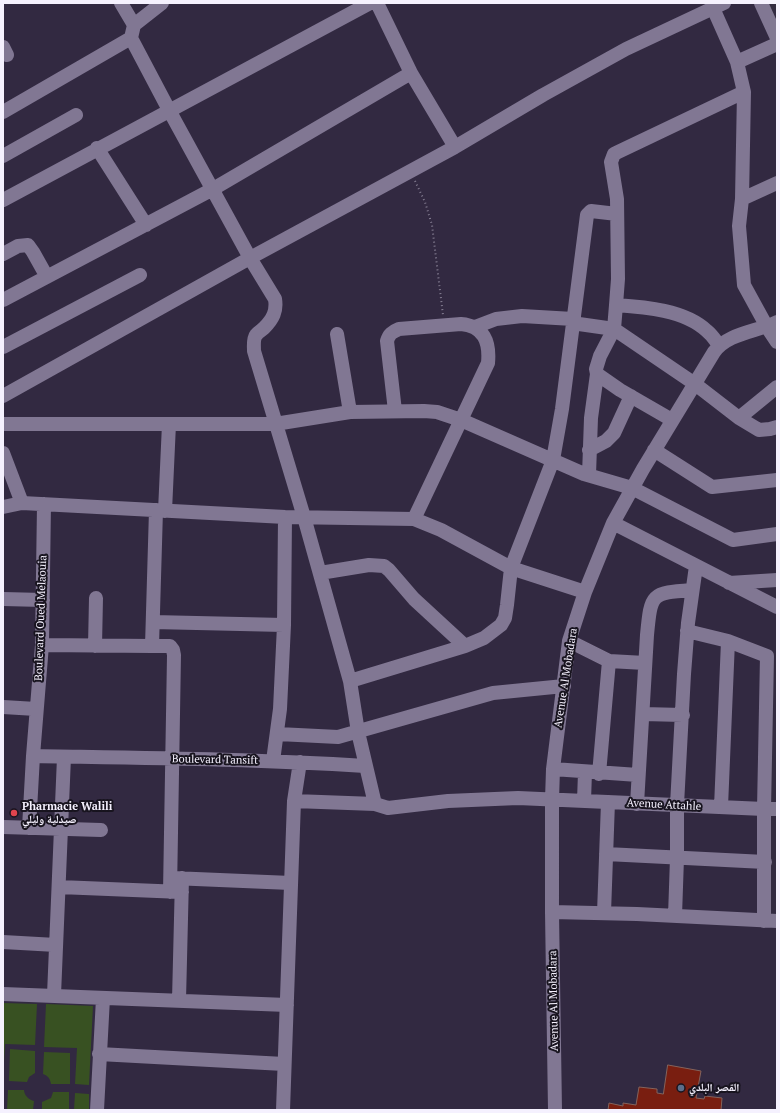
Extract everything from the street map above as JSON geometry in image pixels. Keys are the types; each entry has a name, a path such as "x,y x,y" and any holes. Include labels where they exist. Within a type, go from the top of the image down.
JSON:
{"street":[{"path":"121,3 169,110 250,258 275,299 275,312 270,321 256,334 254,345 350,681 358,732 375,804"},
{"path":"3,112 133,32 162,3"},
{"path":"3,200 97,148 370,3"},
{"path":"374,3 378,5 411,73 455,147"},
{"path":"761,3 777,38"},
{"path":"3,396 250,258 455,147 543,95 626,49 719,6 737,62 744,92 740,226 744,285 772,324 777,342"},
{"path":"737,62 777,44"},
{"path":"3,300 213,189 411,73"},
{"path":"589,475 592,400 597,374 596,369 600,356 614,329 616,305 618,279 617,199 611,162 614,154 744,92"},
{"path":"3,156 76,115"},
{"path":"97,148 146,225"},
{"path":"742,199 777,183"},
{"path":"350,681 465,646 484,638 501,625 508,605 511,568 553,460 562,409 572,321 588,212 594,211 617,214"},
{"path":"3,254 18,246 28,244 47,277"},
{"path":"3,347 140,275"},
{"path":"616,305 642,307 678,315 693,321 707,331 719,345 727,339 772,324"},
{"path":"395,411 387,342 389,336 394,331 399,329 461,324 475,327 496,319 522,316 572,321 614,329 695,384 739,418 759,430 777,427"},
{"path":"414,519 488,363 488,348 486,340 475,327"},
{"path":"337,334 350,412"},
{"name":"Avenue Al Mobadara","path":"555,1110 552,800 553,769 569,641 585,592 613,523 654,450 719,345"},
{"path":"597,374 672,420"},
{"path":"739,418 777,388"},
{"path":"590,450 606,441 614,433 631,396"},
{"path":"3,424 276,424 350,412 437,412 461,420 589,475 632,488 733,540 777,535"},
{"path":"152,646 161,510 169,424"},
{"path":"654,450 712,487 777,480"},
{"path":"3,453 22,503"},
{"path":"3,506 22,503 285,517 414,519 441,530 511,568 585,592"},
{"name":"Boulevard Oued Melaouia","path":"29,828 32,756 42,645 44,504"},
{"path":"273,761 278,734 284,625 285,517"},
{"path":"613,523 777,607"},
{"path":"320,573 369,565 384,566 390,570 414,599 465,646"},
{"path":"674,916 677,858 677,805 687,631 696,566"},
{"path":"729,583 777,580"},
{"path":"636,804 648,618 653,600 661,594 670,591 692,590"},
{"path":"95,646 96,598"},
{"path":"3,599 43,600"},
{"path":"153,622 284,625"},
{"path":"552,912 771,921 765,862 770,809 767,656 728,641 687,631"},
{"path":"569,641 609,661 645,663"},
{"path":"721,808 728,641"},
{"path":"42,645 167,646 173,650 172,759 179,1000"},
{"path":"599,774 609,661"},
{"path":"278,734 338,737 493,693 564,686"},
{"path":"3,707 36,709"},
{"path":"643,714 683,716"},
{"name":"Boulevard Tansift","path":"32,756 273,761 365,766"},
{"path":"54,995 64,757"},
{"path":"283,1110 294,801 300,762"},
{"path":"553,769 599,774 638,776"},
{"path":"584,801 585,772"},
{"name":"Avenue Attahle","path":"294,801 375,804 388,808 448,801 496,798 770,809"},
{"path":"604,913 608,802"},
{"path":"3,827 101,830"},
{"path":"606,854 765,862"},
{"path":"59,887 291,883"},
{"path":"3,942 56,945"},
{"path":"3,994 287,1005"},
{"path":"97,1110 103,998"},
{"path":"99,1054 284,1064"}],"path":[{"path":"410,172 425,202 432,225 444,326"}],"green space":[{"path":"3,1003 37,1004 35,1045 5,1044 3,1081"},
{"path":"46,1004 93,1006 89,1085 75,1084 77,1048 44,1047"},
{"path":"10,1049 35,1051 35,1073 29,1077 27,1082 9,1081"},
{"path":"44,1052 70,1053 70,1084 51,1084 50,1080 43,1074"},
{"path":"8,1090 24,1090 27,1097 34,1101 33,1110 7,1110"},
{"path":"53,1092 69,1092 69,1110 42,1110 42,1102 51,1098"},
{"path":"75,1093 89,1094 89,1110 74,1110"}],"building":[{"name":"القصر البلدي","path":"668,1065 701,1071 696,1098 704,1099 705,1096 722,1098 721,1110 608,1110 609,1103 623,1106 623,1103 636,1105 639,1087 657,1089 657,1093 663,1094"}],"place":[{"name":"Pharmacie Walili صيدلية وليلي","path":"14,813"},
{"name":"القصر البلدي","path":"681,1088"}]}
